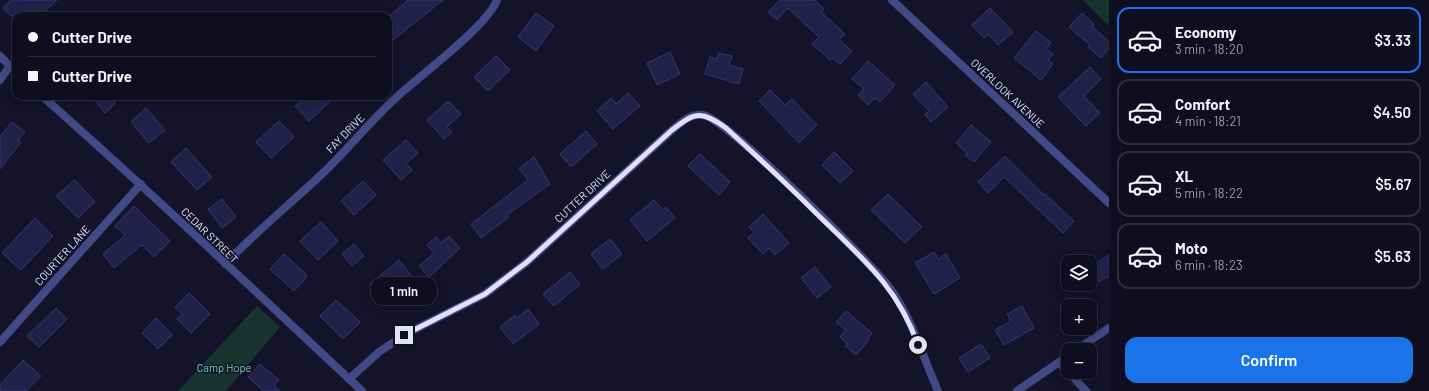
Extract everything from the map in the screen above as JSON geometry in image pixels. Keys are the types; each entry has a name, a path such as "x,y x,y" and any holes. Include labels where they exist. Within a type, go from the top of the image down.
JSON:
{"street":[{"name":"FAY DRIVE","path":"225,264 251,238 324,172 361,132 399,95 483,21 496,0"},
{"name":"OVERLOOK AVENUE","path":"892,0 1109,203"},
{"path":"0,56 12,68"},
{"path":"0,80 12,70"},
{"name":"CEDAR STREET","path":"46,100 141,184 362,391"},
{"name":"CUTTER DRIVE","path":"349,379 379,352 404,335 470,302 497,285 527,262 672,130 688,118 697,114 704,115 726,128 776,173 862,258 889,287 903,309 938,391"},
{"name":"COURTER LANE","path":"0,342 141,184"},
{"path":"1086,343 1109,328"},
{"path":"1017,391 1059,362 1086,391"}],"green space":[{"path":"1083,0 1109,0 1109,26"},
{"name":"Camp Hope","path":"257,306 280,327 226,391 178,391"}],"building":[{"path":"11,0 57,0 44,12 12,12 11,16 3,8"},
{"path":"408,0 443,0 392,41 392,14"},
{"path":"780,0 815,0 824,9 821,12 845,34 839,40 852,51 840,64 832,58 830,60 812,44 819,37 788,8 777,20 768,12"},
{"path":"990,8 1013,32 998,45 988,34 984,38 972,25"},
{"path":"536,13 554,26 536,51 518,37"},
{"path":"1082,13 1094,24 1092,26 1109,42 1109,49 1101,58 1088,47 1090,45 1069,27"},
{"path":"1036,31 1051,43 1046,49 1053,54 1048,60 1053,64 1041,80 1014,58"},
{"path":"670,52 680,74 657,85 647,63"},
{"path":"719,53 732,56 729,65 743,69 739,84 705,74 710,57 717,59"},
{"path":"496,56 510,70 488,91 474,77"},
{"path":"868,61 895,85 880,102 875,98 868,105 858,95 864,89 852,79"},
{"path":"1090,67 1101,79 1084,96 1100,113 1086,126 1058,97"},
{"path":"926,82 948,107 931,122 925,114 929,111 913,94"},
{"path":"770,90 785,105 792,99 817,125 799,143 759,101"},
{"path":"628,93 640,106 613,129 597,111 611,98 616,104"},
{"path":"94,100 113,100 116,103 105,113"},
{"path":"302,100 332,100 309,121 295,106"},
{"path":"448,101 461,114 447,127 452,132 444,139 427,120"},
{"path":"146,108 165,130 149,143 131,122"},
{"path":"279,121 294,137 271,158 256,142"},
{"path":"12,122 25,132 18,140 21,142 0,169 0,137"},
{"path":"971,125 991,142 974,162 965,155 967,153 956,143"},
{"path":"586,131 597,144 571,167 560,154"},
{"path":"406,140 418,153 406,163 412,170 401,180 383,160"},
{"path":"186,148 212,177 197,190 171,162"},
{"path":"834,152 853,171 840,183 822,165"},
{"path":"700,154 730,182 719,195 688,166"},
{"path":"1005,156 1044,195 1045,194 1074,221 1063,233 1004,177 988,193 978,182"},
{"path":"534,157 550,184 507,215 509,217 481,238 471,224 528,180 519,168"},
{"path":"75,180 95,202 78,218 56,196"},
{"path":"363,181 376,195 354,215 341,201"},
{"path":"888,194 922,227 905,243 871,210"},
{"path":"222,199 236,217 222,228 208,209"},
{"path":"654,200 663,210 666,207 675,218 647,241 630,220"},
{"path":"134,206 170,241 154,257 142,245 114,268 103,254 125,235 115,226"},
{"path":"763,214 789,243 775,255 769,248 763,254 748,238 754,232 749,227"},
{"path":"35,218 53,236 21,270 2,253"},
{"path":"321,222 338,241 318,260 300,241"},
{"path":"449,236 460,248 429,277 419,266 434,253 427,245 436,237 441,243"},
{"path":"610,239 622,254 603,269 591,254"},
{"path":"354,244 364,256 352,266 342,254"},
{"path":"934,252 938,259 946,254 960,278 934,294 915,263"},
{"path":"284,254 306,274 306,278 294,291 270,269"},
{"path":"1109,255 1109,276 1097,283 1097,263"},
{"path":"399,260 414,279 385,302 370,284"},
{"path":"815,267 831,287 817,298 801,278"},
{"path":"570,272 580,284 554,306 543,294"},
{"path":"189,293 210,314 191,333 177,319 182,314 175,307"},
{"path":"336,300 360,322 343,339 320,316"},
{"path":"1022,306 1034,328 1004,345 995,330 1011,321 1007,314"},
{"path":"56,308 67,319 39,347 27,336"},
{"path":"528,309 539,324 513,344 500,327 515,315 517,318"},
{"path":"846,311 872,333 868,338 869,340 856,355 845,346 847,344 840,337 846,330 836,322"},
{"path":"156,318 172,335 158,349 142,333"},
{"path":"981,344 990,358 968,372 959,358"},
{"path":"23,360 41,376 26,391 0,391 0,385"},
{"path":"260,364 279,380 274,386 280,391 264,391 248,377"}],"route":[{"path":"404,335 419,326 435,320 485,294 527,262 672,130 688,118 697,114 712,118 726,128 776,173 862,258 889,287 903,309 918,345"}]}
